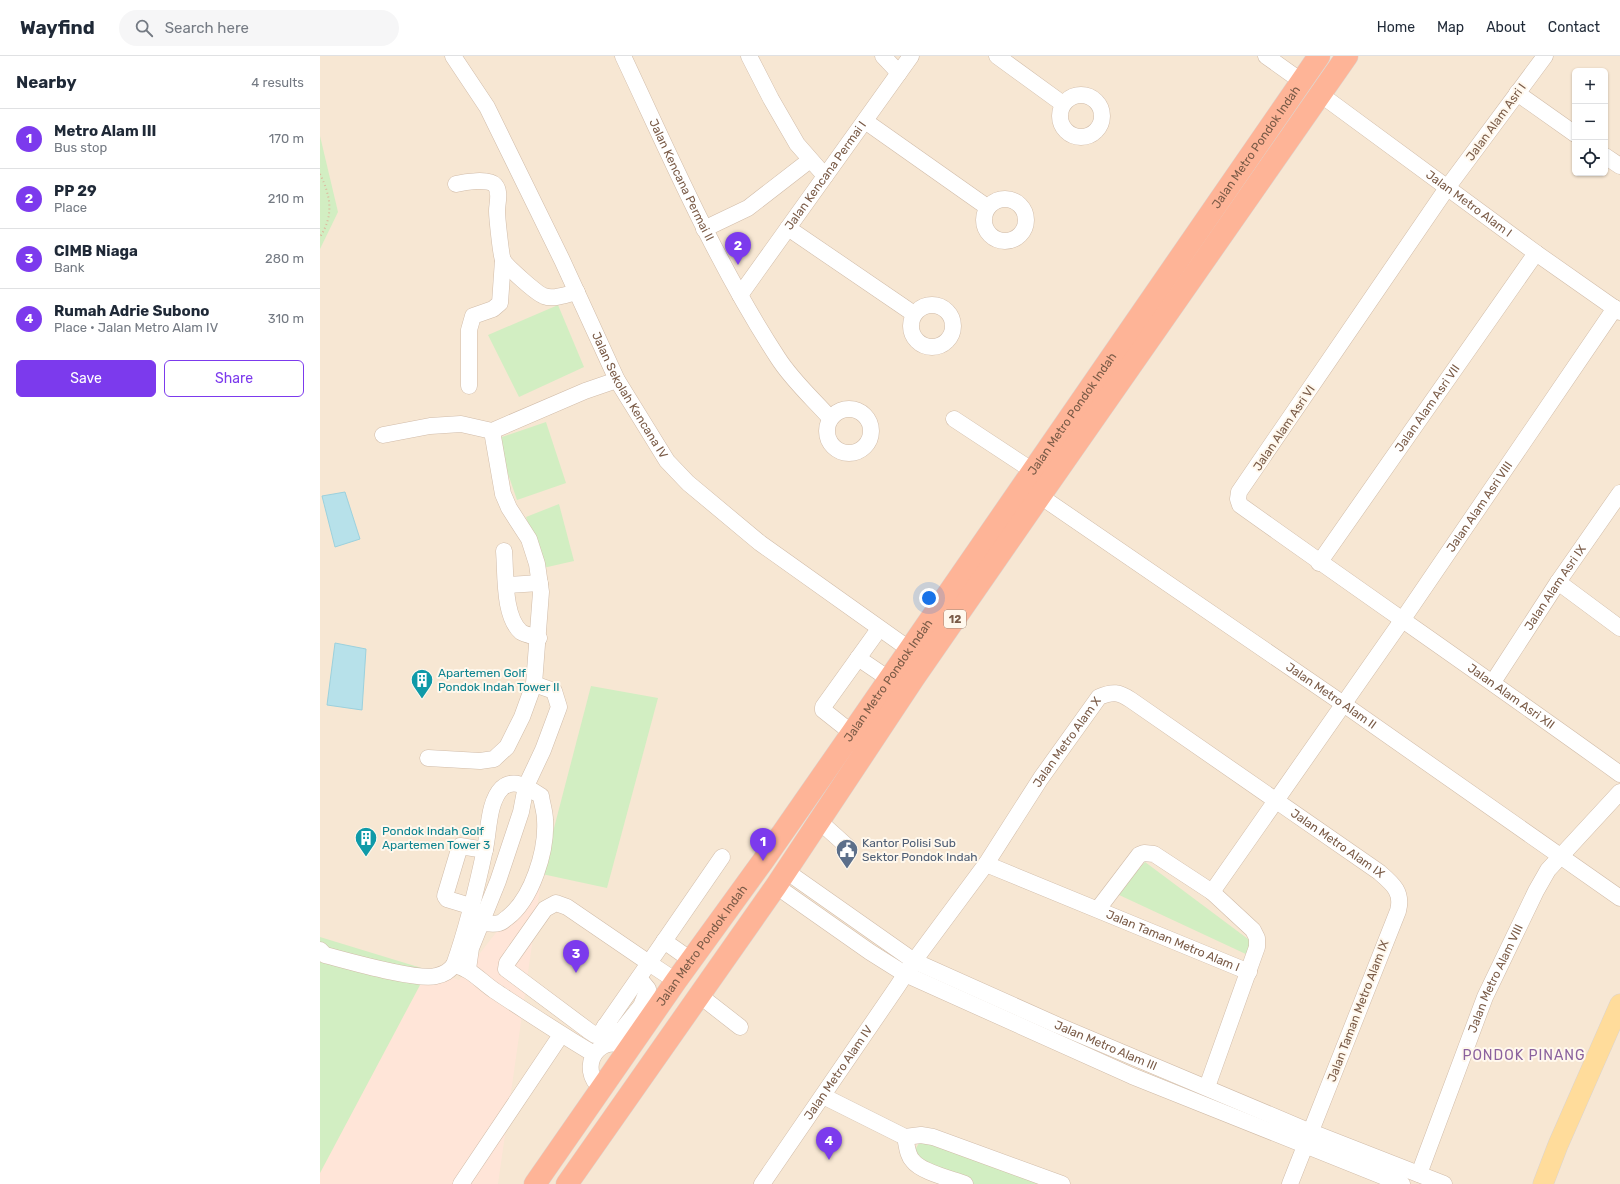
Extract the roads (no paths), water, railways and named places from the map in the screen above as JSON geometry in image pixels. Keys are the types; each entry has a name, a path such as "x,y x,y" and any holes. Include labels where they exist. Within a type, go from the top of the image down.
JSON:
{"highway":[{"name":"Jalan Metro Pondok Indah","path":"535,1184 676,981 763,861 889,680 1319,56"},
{"name":"Jalan Metro Pondok Indah","path":"567,1184 781,878 1040,496 1347,56"}],"main road":[{"path":"1543,1184 1620,1004"}],"street":[{"name":"Jalan Sekolah Kencana IV","path":"453,56 486,107 577,292 617,380 667,461 688,483 760,543 909,649"},
{"name":"Jalan Kencana Permai II","path":"622,56 704,229 740,295 779,360 830,418"},
{"path":"749,56 771,99 797,144 826,176"},
{"path":"883,56 899,73"},
{"name":"Jalan Kencana Permai I","path":"740,295 911,56"},
{"path":"997,56 1064,104"},
{"path":"1266,56 1301,81"},
{"name":"Jalan Alam Asri I","path":"1447,188 1545,56"},
{"path":"1517,93 1572,132"},
{"name":"Jalan Metro Alam I","path":"1320,94 1536,253 1617,310"},
{"path":"865,121 987,208"},
{"path":"1608,158 1620,166"},
{"path":"704,229 748,208 810,160"},
{"path":"456,184 479,181 491,182 495,185 498,192 497,213 503,260 500,303 493,310 473,316 469,330 469,386"},
{"name":"Jalan Alam Asri VI","path":"1402,619 1319,563 1240,505 1238,499 1240,492 1447,188"},
{"path":"788,228 914,314"},
{"name":"Jalan Alam Asri VII","path":"1319,563 1536,253"},
{"path":"503,260 537,293 544,297 552,298 577,292"},
{"name":"Jalan Alam Asri VIII","path":"1342,703 1617,310"},
{"path":"383,435 430,426 461,424 492,431 585,391 617,380"},
{"path":"954,419 1033,470"},
{"path":"428,758 480,761 494,759 507,747 522,717 534,684 539,638 541,592 537,564 529,539 509,508 503,494 492,431"},
{"name":"Jalan Alam Asri IX","path":"1493,682 1558,582 1620,493"},
{"name":"Jalan Metro Alam II","path":"1040,496 1342,703 1560,858 1620,898"},
{"path":"504,551 508,609 512,620 522,632 539,638"},
{"path":"1558,582 1620,628"},
{"path":"507,585 540,583"},
{"name":"Jalan Alam Asri XII","path":"1402,619 1493,682 1620,774"},
{"path":"852,733 823,710 823,707 879,629"},
{"path":"858,658 889,680"},
{"path":"320,950 325,955 406,974 429,977 461,967 471,948 498,881 521,812 526,786 543,750 559,707 554,691 534,684"},
{"name":"Jalan Metro Alam X","path":"914,960 986,864 1041,778 1099,697 1110,692 1120,693 1131,700 1275,800"},
{"path":"1212,892 1342,703"},
{"path":"461,967 470,906 485,850 493,802 502,788 513,783 526,786 540,796 543,806 545,820 544,840 539,863 527,896 517,910 500,923 481,923"},
{"name":"Jalan Metro Alam VIII","path":"1419,1174 1488,991 1536,891 1548,870 1620,792"},
{"name":"Jalan Metro Alam IX","path":"1275,800 1379,872 1397,891"},
{"path":"819,821 850,848"},
{"path":"470,906 447,899 445,896 460,846 485,850"},
{"name":"Jalan Taman Metro Alam I","path":"1098,909 1139,855 1144,853 1154,854 1212,892 1253,930 1257,938 1257,947 1207,1087"},
{"path":"676,981 649,963 568,907 556,904 545,910 507,963 506,969 512,975 595,1035 599,1035 605,1026 614,1031 620,1031 641,1006 648,989 639,978 649,963 664,941 722,857"},
{"name":"Jalan Taman Metro Alam I","path":"986,864 1249,972"},
{"name":"Jalan Metro Alam III","path":"781,878 914,960 1057,1026 1207,1087 1308,1139 1402,1184"},
{"name":"Jalan Metro Alam III","path":"781,878 870,952 905,974 1132,1076 1308,1139 1419,1174 1444,1184"},
{"name":"Jalan Taman Metro Alam IX","path":"1308,1139 1398,911 1401,901 1397,891"},
{"path":"664,941 691,960"},
{"name":"Jalan Metro Alam IV","path":"762,1184 914,960"},
{"path":"461,967 561,1035 594,1054"},
{"path":"699,995 740,1027"},
{"path":"461,1184 561,1035"},
{"path":"602,1089 597,1085 590,1069 594,1054 606,1044 623,1044 629,1049"},
{"path":"823,1096 905,1137 921,1135 933,1137 1062,1184"},
{"path":"905,1137 908,1151 913,1162 927,1170 966,1184"},
{"path":"1290,1184 1308,1139"}],"water":[{"path":"345,492 360,539 335,547 322,496"},
{"path":"335,643 366,649 362,710 327,705"}],"place":[{"name":"PP 29","path":"738,265"},
{"name":"Apartemen Golf Pondok Indah Tower II","path":"422,700"},
{"name":"Pondok Indah Golf Apartemen Tower 3","path":"366,858"},
{"name":"Metro Alam III","path":"763,861"},
{"name":"Kantor Polisi Sub Sektor Pondok Indah","path":"847,870"},
{"name":"CIMB Niaga","path":"576,973"},
{"name":"Rumah Adrie Subono","path":"829,1160"}],"district":[{"name":"PONDOK PINANG","path":"1524,1055"}]}
